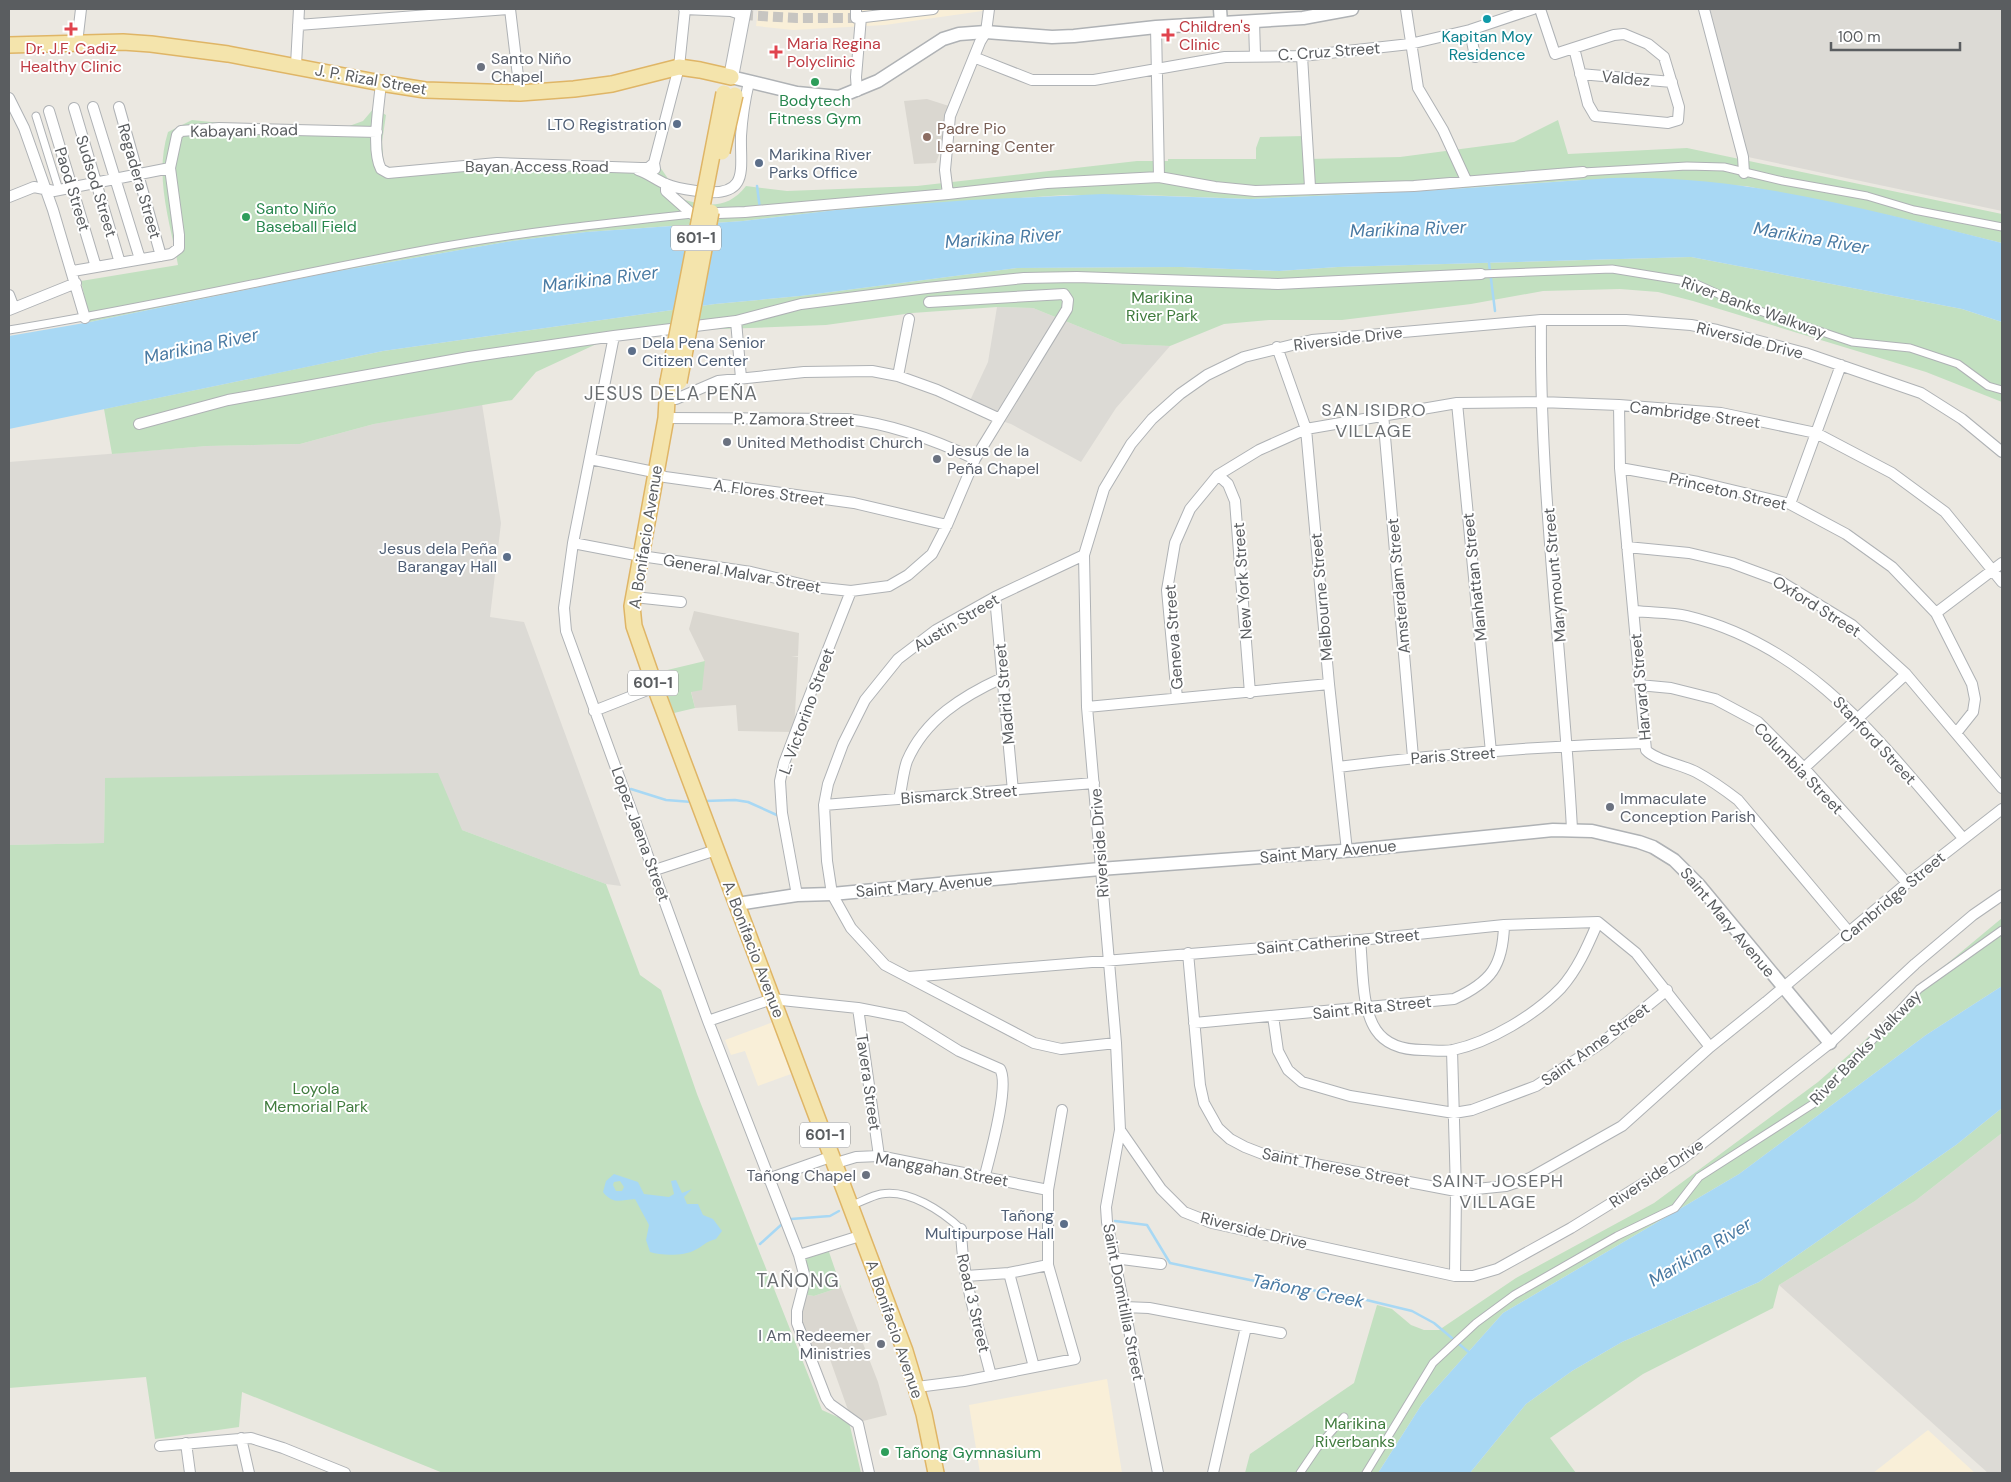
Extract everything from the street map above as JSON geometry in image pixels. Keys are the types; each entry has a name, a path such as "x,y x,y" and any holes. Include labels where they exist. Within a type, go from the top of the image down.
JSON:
{"main road":[{"name":"601-1","path":"731,77 743,12"},
{"name":"J. P. Rizal Street","path":"9,44 151,44 296,65 380,84 425,90 520,93 574,89 612,84 679,67 731,77"},
{"name":"A. Bonifacio Avenue","path":"731,77 641,556 634,597 633,622 655,687 716,850 863,1235 917,1387 936,1473"},
{"name":"A. Bonifacio Avenue","path":"666,418 676,399 674,382"}],"street":[{"path":"77,43 81,9"},
{"path":"296,65 299,9"},
{"path":"298,25 509,9 520,93"},
{"path":"692,214 666,191 666,184 658,174 654,163 679,67 684,9 743,12"},
{"path":"858,91 856,77 858,15 933,9"},
{"path":"948,194 945,170 950,116 976,58 980,42 986,32 989,9"},
{"path":"1220,9 1221,22"},
{"path":"731,77 814,95 839,97 858,91 878,81 943,39 959,34 986,32 1052,37 1221,22 1314,17 1352,9"},
{"path":"1406,9 1418,88 1443,130 1466,180"},
{"name":"C. Cruz Street","path":"976,58 1032,80 1094,80 1158,67 1225,57 1255,55 1302,56 1410,44 1470,30 1533,9"},
{"path":"1540,9 1555,54 1614,34 1624,34 1633,37 1658,50 1664,57 1672,82 1679,107 1679,117 1676,121 1668,123 1599,118 1595,116 1588,104 1574,48"},
{"path":"1704,9 1743,157 1744,173"},
{"path":"1254,21 1255,55"},
{"path":"1156,27 1159,177"},
{"path":"1470,30 1475,57"},
{"path":"1302,56 1310,187"},
{"name":"Valdez","path":"1580,74 1672,82"},
{"path":"666,184 708,192 727,191 739,179 742,170 741,136 749,82"},
{"name":"Bayan Access Road","path":"380,84 377,132 379,165 388,173 497,162 648,168 654,163"},
{"path":"9,98 24,128 75,278 85,318"},
{"path":"93,107 140,259"},
{"name":"Regadera Street","path":"119,107 161,256"},
{"name":"Sudsod Street","path":"74,108 120,263"},
{"name":"Paod Street","path":"49,112 96,267"},
{"path":"36,116 59,190"},
{"name":"Kabayani Road","path":"161,256 171,254 179,248 170,168 177,135 187,129 377,132"},
{"path":"9,330 85,318 441,247 611,222 948,194 1047,182 1159,177 1215,187 1248,190 1310,187 1414,186 1466,180 1532,177 1583,172 1687,166 1724,167 1744,173 1867,196 1914,210 2002,227"},
{"name":"Bayan Access Road","path":"632,167 666,184"},
{"path":"9,197 34,187 59,190 170,168"},
{"path":"705,213 708,192"},
{"path":"9,295 11,309 96,267 161,256"},
{"name":"River Banks Walkway","path":"1481,274 1612,269 1692,282 1762,313 1852,342 1910,348 1958,364 1988,386 2002,390"},
{"path":"139,424 228,400 469,357 736,321 801,304 1024,278 1077,277 1278,284 1481,274"},
{"name":"General Malvar Street","path":"573,543 641,556 751,572 813,588 852,591 889,586 908,575 932,554 948,525 975,459 998,418 1067,309 1067,296 1064,294 929,302"},
{"path":"898,376 909,319"},
{"name":"Riverside Drive","path":"2002,452 1962,419 1921,392 1770,344 1691,325 1626,320 1541,320 1312,340 1277,347 1244,357 1207,375 1180,394 1152,419 1131,444 1104,489 1084,555 1087,707 1116,1043 1120,1130 1162,1189 1184,1212 1212,1223 1455,1276 1473,1276 1497,1269 1571,1228 1681,1160 1830,1043 1922,958 1973,915 2002,895"},
{"name":"Marymount Street","path":"1541,320 1540,402 1568,746 1572,829"},
{"path":"736,321 741,378"},
{"name":"Lopez Jaena Street","path":"614,336 573,543 564,623 594,711 655,870 708,1021 799,1255 804,1274 803,1292 796,1311 799,1330 826,1398 830,1404 858,1424 869,1473"},
{"name":"Melbourne Street","path":"1277,347 1306,429 1329,684 1348,851"},
{"path":"1790,504 1841,365"},
{"path":"676,399 718,381 741,378 872,371 898,376 937,390 998,418"},
{"name":"Geneva Street","path":"1177,698 1167,590 1175,543 1190,509 1218,475 1259,450 1306,429 1383,414 1457,403 1540,402"},
{"name":"Cambridge Street","path":"1540,402 1620,405 1721,413 1816,433 1892,473 1945,512 1998,566 2002,582"},
{"name":"Manhattan Street","path":"1457,403 1491,752"},
{"name":"Harvard Street","path":"1620,405 1620,468 1646,750 1651,755 1696,772 1719,785 1738,800 1849,932"},
{"name":"Amsterdam Street","path":"1383,414 1413,757"},
{"name":"P. Zamora Street","path":"666,418 847,418 870,421 940,443 975,459"},
{"name":"A. Flores Street","path":"590,459 725,487 854,503 948,525"},
{"name":"Princeton Street","path":"1620,468 1698,482 1790,504 1846,534 1892,567 1936,613 1972,684 1975,699 1973,712 1957,732"},
{"name":"New York Street","path":"1218,475 1228,484 1236,501 1250,693"},
{"name":"Oxford Street","path":"1627,547 1698,555 1732,563 1778,580 1852,625 1906,674 1957,732 2002,788"},
{"name":"Austin Street","path":"832,894 827,861 824,805 828,784 843,744 866,700 898,659 936,630 995,597 1084,555"},
{"path":"1936,613 1998,566"},
{"name":"L. Victorino Street","path":"797,895 782,813 780,781 784,763 804,710 852,591"},
{"path":"634,597 681,602"},
{"name":"Madrid Street","path":"995,597 1013,790"},
{"name":"Stanford Street","path":"1634,611 1686,616 1736,632 1806,672 1858,718 1963,838"},
{"path":"1804,768 1906,674"},
{"path":"899,799 907,762 920,738 949,707 1002,678"},
{"path":"1087,707 1329,684"},
{"name":"Columbia Street","path":"1639,685 1671,688 1715,699 1758,722 1804,768 1907,884"},
{"path":"594,711 655,687"},
{"name":"Paris Street","path":"1338,767 1413,757 1568,746 1644,743"},
{"name":"Bismarck Street","path":"824,805 1094,783"},
{"name":"Cambridge Street","path":"1784,988 1963,838 2002,809"},
{"name":"Saint Mary Avenue","path":"737,904 797,895 832,894 1100,869 1348,851 1572,829 1608,833 1653,847 1674,860 1699,884 1830,1043"},
{"path":"655,870 716,850"},
{"path":"832,894 851,928 885,965 1034,1043 1061,1048 1116,1043"},
{"path":"1360,940 1367,1008 1375,1029 1392,1044 1413,1050 1452,1050 1484,1039 1532,1014 1561,987 1580,962 1598,922 1636,953 1710,1047"},
{"name":"Saint Catherine Street","path":"909,977 1360,940 1504,925 1598,922"},
{"name":"Saint Rita Street","path":"1194,1023 1367,1008 1454,998 1473,990 1483,983 1497,965 1501,955 1504,925"},
{"name":"River Banks Walkway","path":"1366,1473 1433,1363 1446,1353 1476,1323 1522,1290 1617,1236 1675,1208 1699,1177 1816,1102 1919,989 2002,930"},
{"name":"Saint Therese Street","path":"1188,953 1204,1103 1218,1128 1230,1139 1263,1154 1456,1191 1506,1186 1530,1178 1576,1154 1622,1126 1710,1047 1784,988"},
{"name":"Saint Anne Street","path":"1274,1016 1278,1051 1288,1070 1302,1082 1350,1096 1454,1114 1481,1108 1536,1086 1603,1042 1667,990"},
{"path":"708,1021 772,999 858,1008 904,1016 959,1051 1000,1069 1003,1078 998,1119 985,1176"},
{"name":"Tavera Street","path":"858,1008 879,1156"},
{"path":"1452,1050 1456,1191 1455,1276"},
{"path":"917,1387 991,1376 1075,1359 1048,1265 1048,1190 1062,1110"},
{"name":"Saint Domitillia Street","path":"1120,1130 1106,1207 1107,1222 1158,1473"},
{"name":"Manggahan Street","path":"768,1179 834,1160 879,1156 1048,1190"},
{"path":"852,1205 881,1194 896,1194 943,1212 961,1229"},
{"name":"Road 3 Street","path":"961,1229 962,1254 966,1276 991,1376"},
{"path":"799,1255 863,1235"},
{"path":"1114,1258 1161,1264"},
{"path":"966,1276 1009,1273 1048,1265"},
{"path":"1009,1273 1034,1367"},
{"path":"1124,1307 1149,1308 1281,1332"},
{"path":"1212,1473 1246,1327"},
{"path":"1300,1473 1317,1448 1344,1417"},
{"path":"241,1438 249,1473"},
{"path":"160,1446 241,1438 268,1443 345,1473"},
{"path":"186,1443 190,1473"}],"shaded area":[{"path":"758,9 1060,9 989,10 885,25 793,30 756,26"},
{"path":"1710,9 2002,9 2002,211 1748,157"},
{"name":"Padre Pio Learning Center","path":"927,99 949,106 945,116 943,144 936,163 914,164 904,101"},
{"path":"997,307 1033,308 1122,344 1170,346 1116,408 1081,462 1011,424 966,409 988,362"},
{"path":"482,404 501,523 490,617 524,622 621,886 606,884 462,830 105,779 104,843 9,845 9,462 207,446 300,444 374,424"},
{"path":"694,611 799,633 798,656 791,656 798,657 794,732 738,731 736,705 695,708 691,691 705,662 689,629"},
{"path":"773,1022 791,1074 758,1086 745,1051 731,1055 725,1040"},
{"path":"2002,1133 2002,1473 1988,1473 1779,1285 1915,1201"},
{"path":"841,1287 878,1382 887,1415 863,1421 848,1410 827,1351 812,1356 798,1316 807,1295 814,1296"},
{"path":"1107,1379 1122,1473 980,1473 969,1405"},
{"path":"1928,1430 1975,1473 1873,1473"}],"green space":[{"path":"374,108 386,115 382,142 384,169 660,167 682,199 700,204 725,202 732,199 746,186 787,191 917,186 1137,161 1256,159 1256,148 1260,137 1306,136 1308,159 1400,157 1514,142 1558,120 1568,154 1687,148 2002,214 2002,243 1892,216 1746,186 1580,180 1423,191 1251,199 1142,195 1066,195 836,210 743,221 586,232 512,241 327,273 90,322 81,281 178,265 163,182 164,149 168,132 192,120 327,134 363,121"},
{"name":"Marikina River Park","path":"1691,257 1962,309 2002,322 2002,402 1926,372 1693,301 1658,292 1620,289 1543,291 1471,304 1342,320 1269,320 1224,324 1170,346 1122,344 1033,308 997,307 912,313 826,325 696,330 603,341 536,372 512,400 374,424 300,444 207,446 112,454 104,409 383,351 715,304 800,296 1017,268 1181,267 1279,271 1338,267"},
{"path":"705,661 702,690 691,692 695,708 674,713 659,672"},
{"name":"Loyola Memorial Park","path":"438,773 462,830 606,884 640,975 661,990 697,1094 822,1410 849,1422 861,1473 443,1473 242,1392 239,1427 155,1439 146,1377 9,1388 9,845 104,843 105,778"},
{"name":"Marikina Riverbanks","path":"2002,918 2002,986 1926,1035 1739,1174 1503,1313 1422,1404 1378,1473 1245,1473 1250,1454 1354,1383 1377,1305 1392,1309 1411,1325 1424,1330 1439,1330 1516,1278 1654,1203 1818,1082 1860,1045 1919,987"},
{"path":"2002,1108 2002,1133 1915,1201 1779,1285 1773,1308 1643,1374 1550,1438 1576,1473 1470,1473 1526,1404 1572,1371 1622,1342 1759,1282 1956,1145"},
{"path":"828,1249 841,1287 814,1296 807,1295 809,1285 803,1256"}],"water":[{"name":"Marikina River","path":"1611,178 1661,178 1759,188 1857,207 2002,243 2002,322 1962,309 1691,257 1338,267 1279,271 1181,267 1017,268 800,296 715,304 383,351 9,429 9,336 90,322 327,273 512,241 586,232 743,221 836,210 970,200 1103,194 1251,199 1423,191"},
{"name":"Marikina River","path":"2002,986 2002,1108 1956,1145 1759,1282 1622,1342 1572,1371 1526,1404 1470,1473 1378,1473 1422,1404 1503,1313 1739,1174 1926,1035"},
{"path":"614,1174 638,1182 644,1194 669,1197 674,1194 671,1181 676,1180 682,1193 692,1189 684,1197 687,1204 698,1204 703,1215 713,1219 722,1231 716,1239 690,1252 673,1255 650,1252 646,1240 649,1225 635,1199 618,1201 610,1199 603,1192 606,1181","holes":["620,1181 624,1187 622,1191 616,1191 613,1185 614,1182"]}],"waterway":[{"path":"757,186 760,209"},
{"path":"1489,263 1495,311"},
{"path":"631,789 666,800 692,802"},
{"path":"705,801 735,800 748,802 779,816"},
{"name":"Tañong Creek","path":"791,1219 830,1216 839,1211"},
{"name":"Tañong Creek","path":"1115,1221 1147,1225 1170,1263 1250,1280 1354,1297 1412,1311 1434,1323 1471,1354"},
{"name":"Tañong Creek","path":"760,1244 781,1225"}],"tunnel":[{"path":"743,15 797,18 856,18"}],"place":[{"name":"Kapitan Moy Residence","path":"1487,19"},
{"name":"Dr. J.F. Cadiz Healthy Clinic","path":"71,29"},
{"name":"Children's Clinic","path":"1168,35"},
{"name":"Maria Regina Polyclinic","path":"776,52"},
{"name":"Santo Niño Chapel","path":"481,67"},
{"name":"Bodytech Fitness Gym","path":"815,82"},
{"name":"LTO Registration","path":"677,124"},
{"name":"Padre Pio Learning Center","path":"927,137"},
{"name":"Marikina River Parks Office","path":"759,163"},
{"name":"Santo Niño Baseball Field","path":"246,217"},
{"name":"Dela Pena Senior Citizen Center","path":"632,351"},
{"name":"United Methodist Church","path":"727,442"},
{"name":"Jesus de la Peña Chapel","path":"937,459"},
{"name":"Jesus dela Peña Barangay Hall","path":"507,557"},
{"name":"Immaculate Conception Parish","path":"1610,807"},
{"name":"Tañong Chapel","path":"866,1175"},
{"name":"Tañong Multipurpose Hall","path":"1064,1224"},
{"name":"I Am Redeemer Ministries","path":"881,1344"},
{"name":"Tañong Gymnasium","path":"885,1452"}],"district":[{"name":"JESUS DELA PEÑA","path":"671,393"},
{"name":"SAN ISIDRO VILLAGE","path":"1374,420"},
{"name":"SAINT JOSEPH VILLAGE","path":"1498,1191"},
{"name":"TAÑONG","path":"798,1280"}]}
